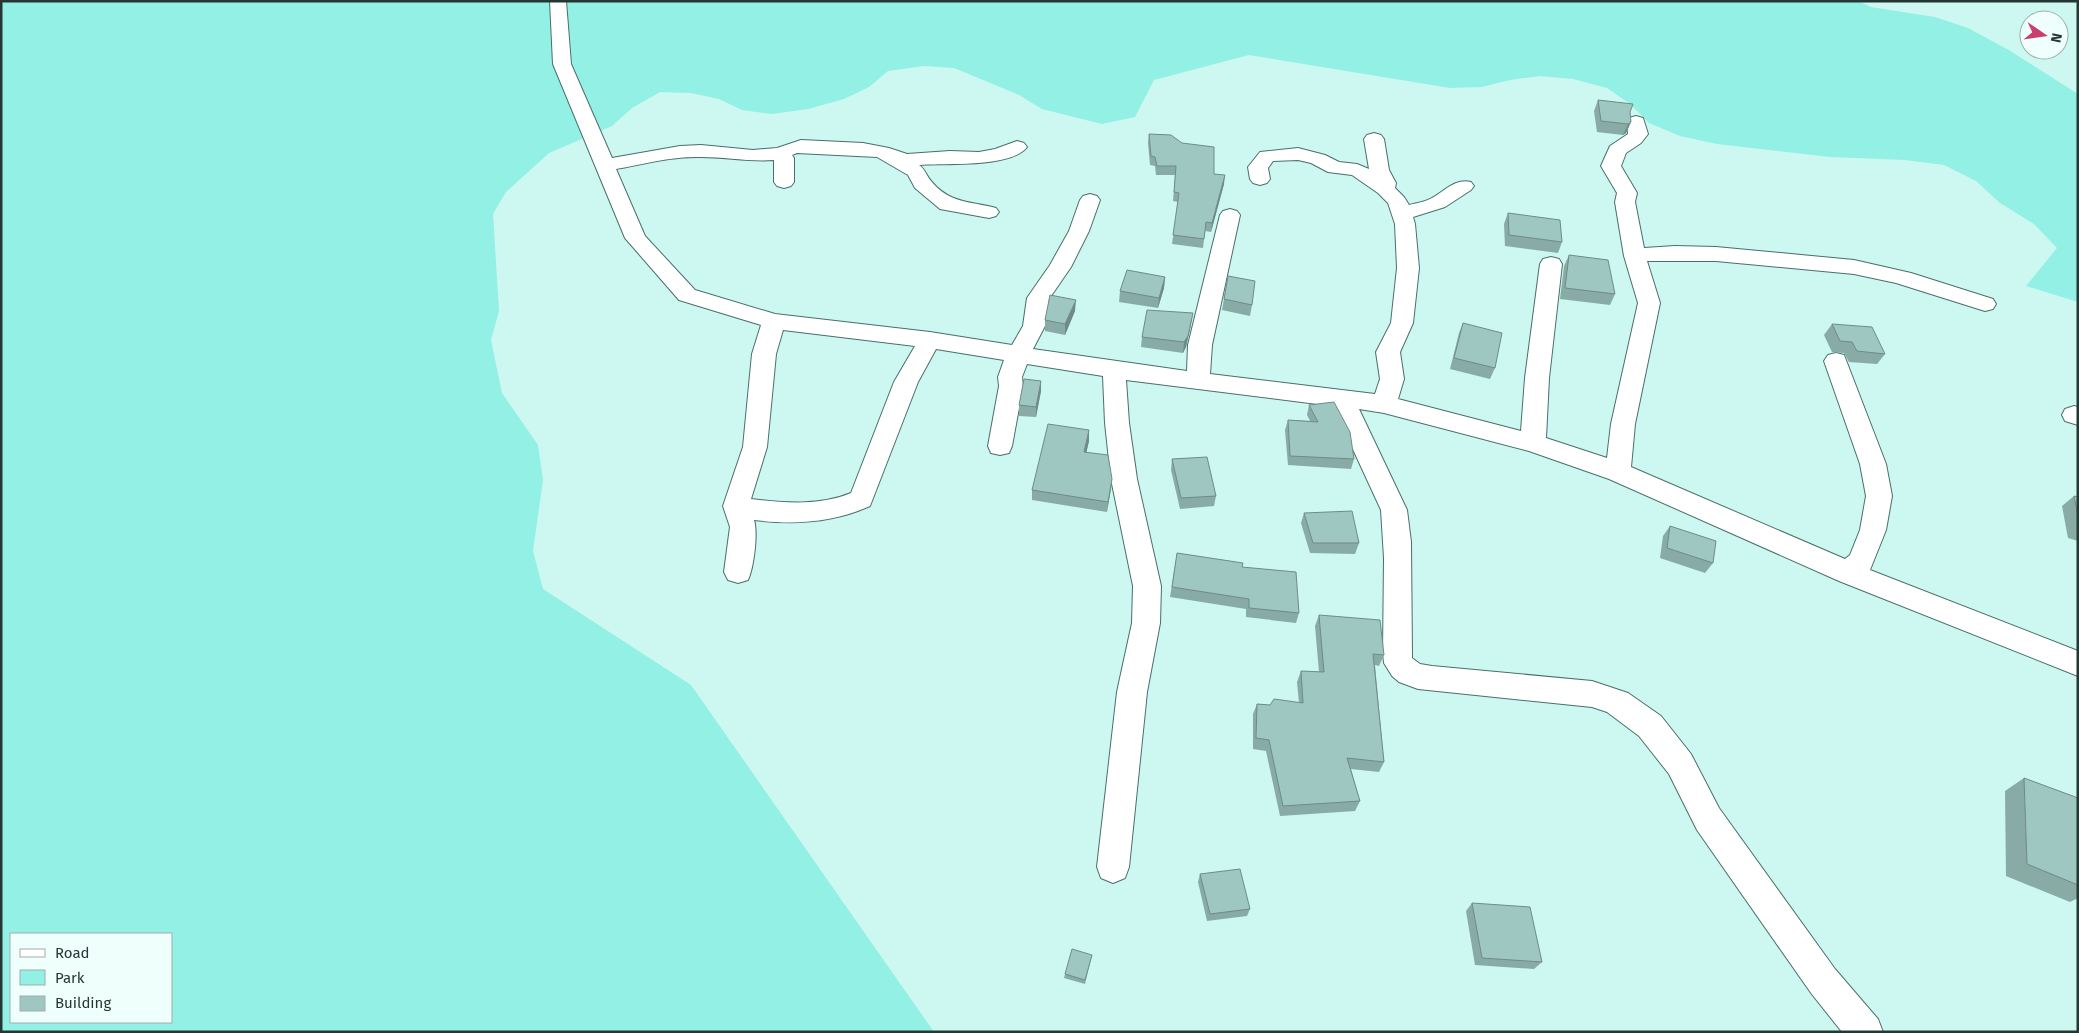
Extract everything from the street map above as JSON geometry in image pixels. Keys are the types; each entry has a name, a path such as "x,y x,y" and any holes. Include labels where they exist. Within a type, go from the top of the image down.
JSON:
{"street":[{"path":"558,1 562,64 636,238 687,295 774,322 930,340 1114,370 1384,404 1533,443 1618,472 1849,573 2078,664"},
{"path":"1618,472 1623,424 1649,303 1635,256 1625,202 1627,193 1610,166 1617,150 1634,139 1638,134 1636,122"},
{"path":"1374,139 1379,170 1386,183 1385,189"},
{"path":"604,165 680,152 701,151 753,156 782,152 802,146 863,149 882,152 897,159 916,172 922,184 947,205 989,212"},
{"path":"897,159 979,158 1017,148"},
{"path":"782,152 784,158 784,182"},
{"path":"1260,179 1258,167 1267,156 1298,154 1318,159 1335,168 1357,170 1385,189 1397,201 1405,224 1408,268 1402,323 1388,352 1392,379 1384,404"},
{"path":"1402,214 1438,203 1464,186"},
{"path":"1000,446 1011,386 1010,377 1018,355 1034,326 1038,298 1060,266 1079,231 1090,200"},
{"path":"1198,381 1200,345 1230,215"},
{"path":"1635,256 1667,252 1739,254 1802,263 1855,267 1906,279 1985,304"},
{"path":"1533,443 1537,378 1550,264"},
{"path":"738,572 743,527 736,506 755,447 764,354 774,322"},
{"path":"736,506 753,510 822,512 850,506 861,500 906,382 930,340"},
{"path":"1836,361 1872,464 1879,496 1873,530 1861,561 1849,573"},
{"path":"1113,867 1132,692 1146,623 1147,586 1124,479 1117,423 1114,370"},
{"path":"1342,399 1394,510 1398,530 1396,612 1398,662 1405,671 1414,676 1432,680 1592,694 1617,702 1650,726 1680,764 1708,819 1823,981 1865,1032"}],"green space":[{"path":"1,1 1858,1 1871,7 1935,17 1968,28 2007,49 2019,57 2019,60 2024,60 2078,94 2078,302 2026,286 2057,248 2034,224 2000,203 1976,181 1944,165 1905,160 1830,157 1717,144 1680,136 1649,123 1630,104 1607,88 1573,79 1540,76 1510,80 1482,87 1450,88 1249,55 1154,80 1135,117 1102,124 1042,109 1019,95 954,68 924,66 888,71 869,87 844,99 808,109 772,114 742,110 719,99 691,93 660,92 632,108 612,126 549,153 506,192 493,214 499,311 491,340 502,393 538,445 543,480 533,551 543,589 691,685 934,1032 1,1032"}],"building":[{"path":"1598,100 1633,104 1630,112 1631,122 1628,124 1601,121"},
{"path":"1149,134 1171,135 1182,143 1214,147 1214,174 1225,175 1212,223 1206,222 1204,239 1173,235 1179,193 1174,192 1176,166 1157,166 1155,157 1151,156"},
{"path":"1508,213 1560,220 1562,242 1509,235"},
{"path":"1569,255 1608,260 1615,294 1565,288"},
{"path":"1127,270 1165,277 1159,298 1120,291"},
{"path":"1228,276 1255,281 1252,305 1224,299"},
{"path":"1050,295 1076,300 1065,324 1045,320"},
{"path":"1147,310 1193,313 1188,336 1184,342 1142,337"},
{"path":"1463,323 1502,333 1495,368 1454,358"},
{"path":"1832,324 1872,327 1885,354 1857,351 1852,342 1840,341"},
{"path":"1024,379 1041,381 1036,407 1019,405"},
{"path":"1334,402 1350,432 1354,459 1290,456 1288,420 1318,422 1309,405"},
{"path":"1048,424 1089,430 1084,452 1108,455 1112,479 1108,502 1032,490"},
{"path":"1207,457 1216,496 1181,498 1172,459"},
{"path":"2074,496 2078,497 2078,516"},
{"path":"1352,511 1359,543 1313,543 1304,513"},
{"path":"1670,526 1716,541 1713,563 1667,548"},
{"path":"1177,553 1243,563 1242,567 1296,572 1299,613 1249,608 1249,599 1172,587"},
{"path":"1319,615 1380,620 1384,655 1373,654 1384,762 1347,758 1360,801 1283,806 1269,740 1256,738 1257,704 1270,705 1274,699 1303,703 1301,671 1324,672"},
{"path":"2024,778 2078,798 2078,885 2027,864"},
{"path":"1240,869 1250,909 1210,914 1200,874"},
{"path":"1472,903 1530,907 1542,962 1482,958"},
{"path":"1072,949 1092,955 1085,980 1065,974"}]}
